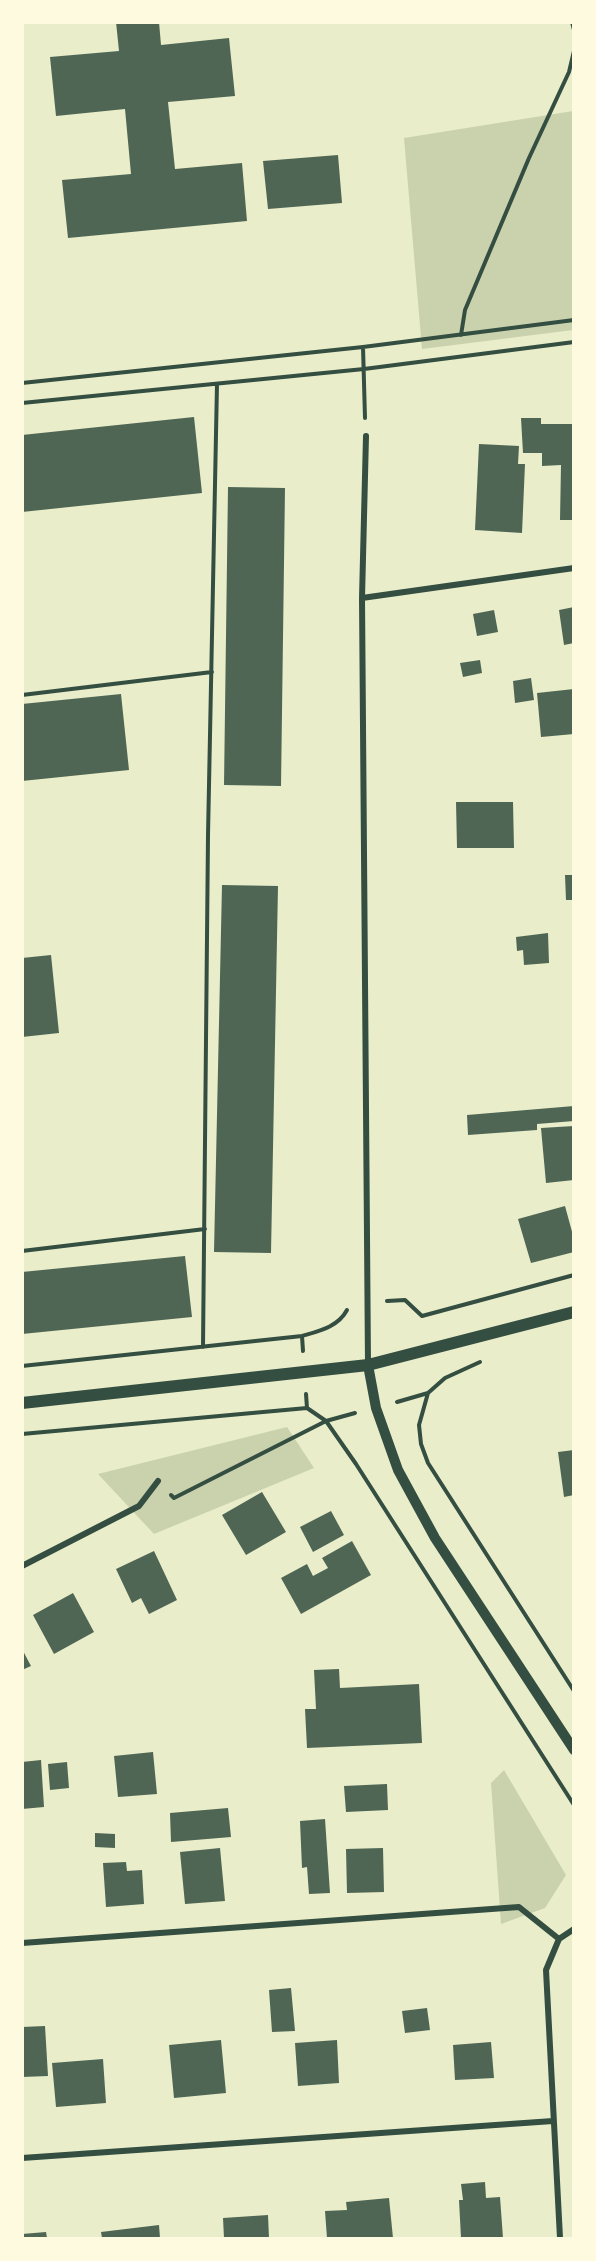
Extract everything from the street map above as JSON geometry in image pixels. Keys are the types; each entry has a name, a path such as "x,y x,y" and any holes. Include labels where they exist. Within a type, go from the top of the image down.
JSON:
{"main road":[{"path":"22,1403 368,1365 573,1312"}],"street":[{"path":"366,436 362,598 368,1365 376,1408 398,1470 435,1538 573,1750"},
{"path":"362,598 573,568"},
{"path":"22,1566 139,1506 158,1481"},
{"path":"22,1943 519,1907 559,1939"},
{"path":"560,2238 546,1970 559,1939 573,1929"},
{"path":"22,2158 553,2121"}],"path":[{"path":"572,22 573,30"},
{"path":"461,334 465,310 529,158 569,72 573,51"},
{"path":"22,383 363,347 573,320"},
{"path":"22,404 364,369 573,342"},
{"path":"363,347 366,436"},
{"path":"203,1347 217,384"},
{"path":"22,695 212,672"},
{"path":"22,1251 205,1229"},
{"path":"22,1366 302,1336 328,1328 343,1318 348,1306 368,1302 405,1300 422,1316 573,1275"},
{"path":"158,1481 174,1498 326,1421 428,1393 445,1378 487,1360"},
{"path":"428,1393 418,1425 421,1444 428,1462 573,1690"},
{"path":"22,1434 308,1408 326,1421 356,1464 573,1805"}],"green space":[{"path":"573,111 573,330 422,349 404,138"},
{"path":"287,1427 314,1468 154,1534 98,1474"},
{"path":"504,1770 566,1875 545,1908 501,1924 491,1783"}],"building":[{"path":"116,22 159,22 161,45 229,38 235,96 168,102 175,169 242,163 247,221 68,238 62,180 131,174 125,109 56,116 50,57 119,51"},
{"path":"338,155 342,203 268,209 263,161"},
{"path":"194,417 202,493 22,512 22,435"},
{"path":"521,418 541,418 541,424 574,424 574,520 560,520 561,465 542,466 542,453 523,453"},
{"path":"479,444 519,446 518,464 525,464 522,533 475,530"},
{"path":"228,487 285,488 281,786 224,785"},
{"path":"574,607 574,643 564,645 559,610"},
{"path":"494,610 498,632 477,636 473,614"},
{"path":"480,660 482,673 463,677 460,663"},
{"path":"531,678 534,700 515,703 513,681"},
{"path":"574,689 574,734 541,737 537,693"},
{"path":"121,694 129,770 22,781 22,704"},
{"path":"456,802 513,802 514,848 457,848"},
{"path":"565,875 574,875 574,900 566,900"},
{"path":"222,885 278,886 271,1253 214,1252"},
{"path":"548,933 549,963 524,965 523,950 517,951 516,937"},
{"path":"51,955 59,1033 22,1037 22,958"},
{"path":"574,1106 574,1121 537,1124 537,1130 468,1135 467,1115"},
{"path":"574,1126 574,1180 546,1183 541,1128"},
{"path":"565,1206 574,1239 574,1252 531,1263 518,1219"},
{"path":"185,1256 192,1317 22,1334 22,1272"},
{"path":"574,1450 574,1495 564,1497 558,1452"},
{"path":"262,1492 286,1532 246,1555 222,1515"},
{"path":"331,1511 344,1535 313,1552 300,1527"},
{"path":"352,1541 371,1575 301,1614 281,1578 307,1564 313,1576 328,1568 322,1558"},
{"path":"154,1551 177,1600 149,1614 141,1598 132,1603 116,1569"},
{"path":"73,1593 94,1632 54,1654 33,1615"},
{"path":"22,1649 31,1666 22,1670"},
{"path":"339,1669 340,1688 419,1684 422,1743 307,1748 305,1709 316,1709 314,1670"},
{"path":"153,1752 157,1794 118,1797 114,1756"},
{"path":"41,1760 44,1807 22,1809 22,1762"},
{"path":"67,1762 69,1788 50,1790 48,1764"},
{"path":"387,1784 388,1810 346,1812 344,1786"},
{"path":"228,1808 231,1837 171,1842 170,1813"},
{"path":"325,1819 330,1893 309,1894 307,1867 302,1868 300,1821"},
{"path":"95,1833 115,1834 115,1848 95,1847"},
{"path":"220,1848 225,1901 185,1904 180,1852"},
{"path":"383,1848 384,1892 347,1893 346,1849"},
{"path":"126,1862 127,1871 142,1870 144,1904 106,1907 103,1863"},
{"path":"291,1988 295,2031 272,2032 269,1990"},
{"path":"427,2008 430,2030 405,2033 402,2011"},
{"path":"45,2026 48,2076 22,2077 22,2027"},
{"path":"221,2040 226,2093 174,2098 169,2045"},
{"path":"337,2040 339,2083 298,2086 295,2043"},
{"path":"491,2042 494,2078 455,2080 453,2045"},
{"path":"103,2059 106,2103 56,2107 52,2063"},
{"path":"485,2182 486,2198 500,2197 503,2238 461,2238 459,2200 463,2200 461,2184"},
{"path":"389,2198 393,2238 327,2238 325,2211 347,2210 346,2202"},
{"path":"268,2215 269,2238 224,2238 223,2218"},
{"path":"159,2225 160,2238 102,2238 101,2232"},
{"path":"46,2232 47,2238 22,2238 22,2234"}]}
